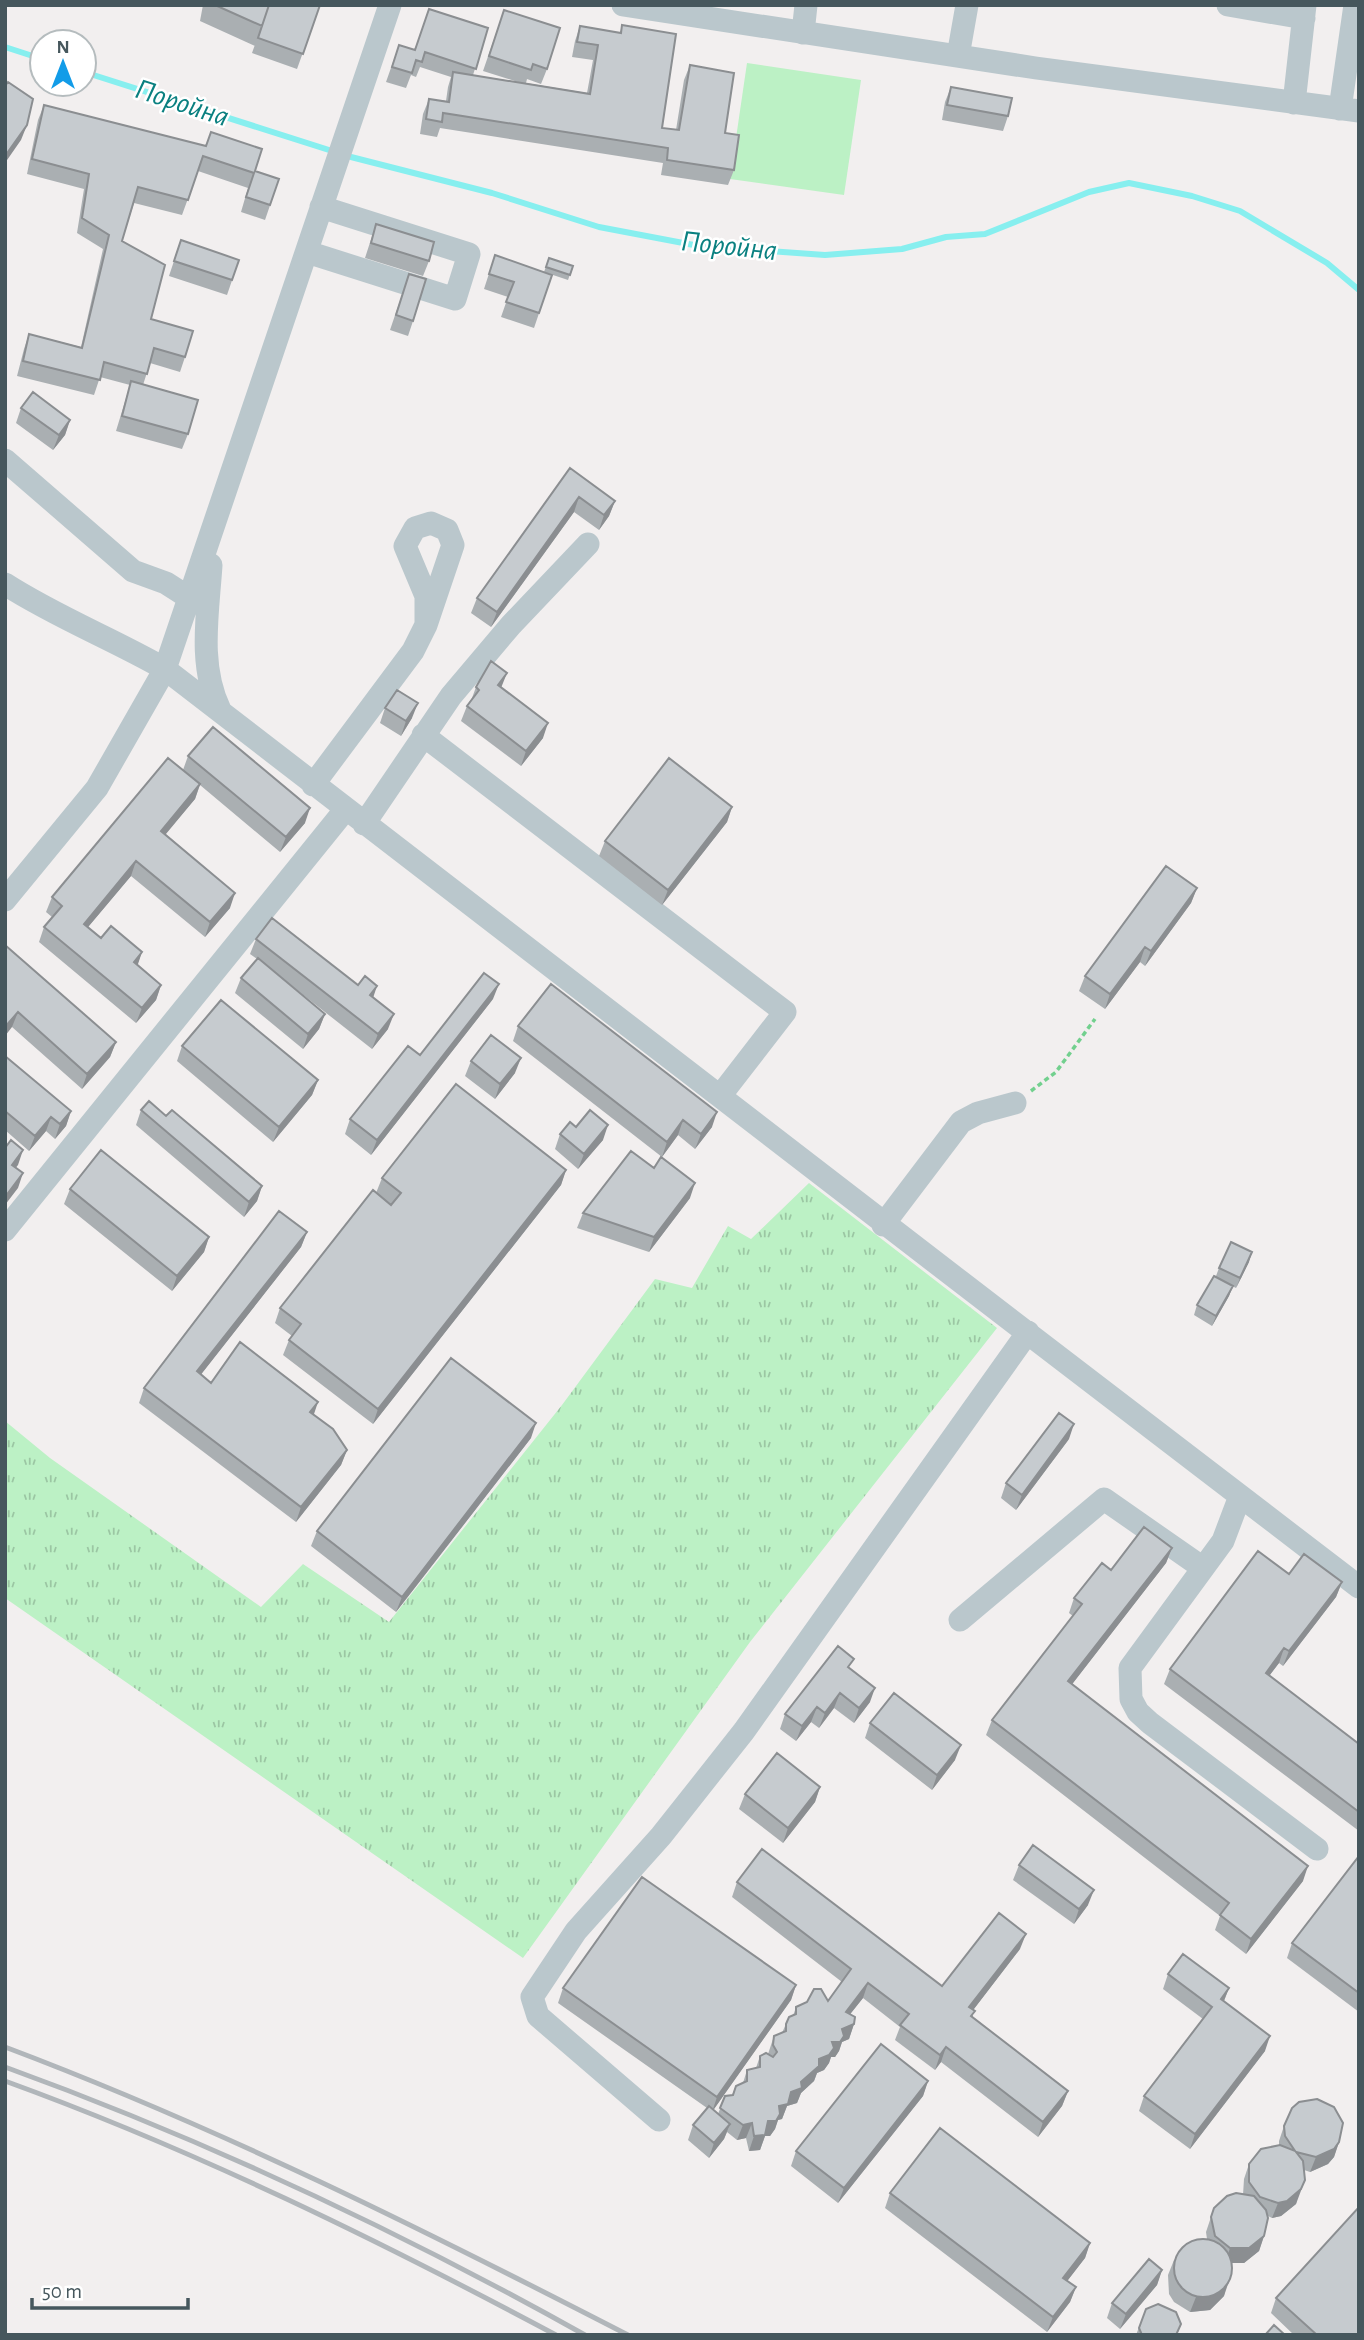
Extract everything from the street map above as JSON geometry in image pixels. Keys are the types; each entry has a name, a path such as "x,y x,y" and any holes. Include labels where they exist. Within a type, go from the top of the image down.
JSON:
{"street":[{"path":"623,5 958,56 1349,110 1355,5"},
{"path":"803,33 806,5"},
{"path":"958,56 967,5"},
{"path":"1228,5 1305,11 1294,103"},
{"path":"5,900 97,788 165,669 191,599 345,137 391,10"},
{"path":"307,252 455,299 469,254 321,207"},
{"path":"5,460 133,571 166,583 191,599"},
{"path":"213,533 206,648 209,689 221,713"},
{"path":"5,1230 423,735 451,696 511,625 588,544"},
{"path":"5,584 37,605 114,639 165,669 720,1096 883,1225 1028,1332 1359,1587"},
{"path":"313,785 413,651 426,625"},
{"path":"423,735 785,1012 720,1096"},
{"path":"883,1225 961,1122 978,1113 1015,1103"},
{"path":"659,2120 538,2016 532,1997 576,1931 661,1836 744,1731 1028,1332"},
{"path":"1240,1496 1223,1541 1130,1668 1131,1699 1138,1712 1150,1723 1317,1849"},
{"path":"960,1619 1104,1499 1203,1568"}],"path":[{"path":"1015,1103 1056,1073 1095,1019"}],"green space":[{"path":"747,63 861,80 844,195 730,179"},
{"path":"809,1183 997,1328 750,1642 523,1958 5,1598 5,1421 50,1458 261,1607 303,1564 389,1622 562,1405 655,1279 692,1288 728,1226 751,1239"}],"building":[{"path":"215,5 269,5 262,26"},
{"path":"269,5 320,5 303,54 258,38"},
{"path":"429,9 488,28 476,69 425,52 422,62 416,60 412,73 392,67 399,45 415,50"},
{"path":"504,10 560,28 547,69 533,64 531,70 489,56"},
{"path":"622,25 676,34 662,128 679,130 690,65 734,73 725,133 739,135 734,170 667,160 668,148 443,113 442,122 426,119 429,99 449,102 453,72 590,94 598,45 577,42 580,26 621,33"},
{"path":"8,82 33,99 27,125 5,156 5,86"},
{"path":"951,87 1012,98 1008,116 947,105"},
{"path":"44,105 206,146 211,132 262,149 255,171 279,179 270,205 246,197 254,173 203,156 188,200 138,187 122,241 165,265 151,319 193,331 185,357 154,348 147,374 104,362 100,380 23,361 29,334 82,348 109,235 82,218 89,174 32,159"},
{"path":"376,224 434,242 429,261 371,243"},
{"path":"181,240 239,260 232,280 174,261"},
{"path":"495,255 552,275 539,313 506,302 514,282 489,274"},
{"path":"549,258 573,266 570,275 546,267"},
{"path":"409,274 426,279 413,321 396,315"},
{"path":"131,381 198,400 188,434 122,416"},
{"path":"33,392 70,420 59,435 21,408"},
{"path":"570,468 615,501 604,515 579,497 497,612 477,598"},
{"path":"491,661 507,673 498,685 548,723 526,751 467,706 479,690 476,687"},
{"path":"397,690 418,703 406,721 385,708"},
{"path":"213,727 310,808 286,837 188,756"},
{"path":"168,758 200,784 161,831 235,893 210,922 136,861 84,924 101,938 111,926 142,952 134,962 161,985 142,1008 44,927 62,906 52,897"},
{"path":"669,758 732,807 668,890 605,841"},
{"path":"1166,866 1197,888 1151,951 1145,947 1110,994 1085,976"},
{"path":"272,918 358,985 365,976 377,986 370,995 394,1014 378,1034 256,939"},
{"path":"5,945 116,1042 87,1074 18,1012 5,1027"},
{"path":"258,958 325,1014 308,1034 241,978"},
{"path":"484,973 499,984 377,1140 350,1119 408,1046 420,1055"},
{"path":"551,984 717,1112 701,1134 683,1120 667,1142 518,1026"},
{"path":"221,1000 318,1080 279,1127 182,1046"},
{"path":"491,1035 521,1058 500,1084 471,1061"},
{"path":"5,1056 71,1111 60,1124 51,1117 35,1136 5,1111"},
{"path":"456,1084 566,1170 378,1409 289,1340 301,1324 280,1308 373,1190 391,1205 401,1193 382,1178"},
{"path":"149,1101 166,1116 172,1110 262,1186 249,1202 141,1110"},
{"path":"590,1110 608,1125 584,1154 560,1134 570,1122 576,1127"},
{"path":"11,1140 23,1150 12,1165 23,1173 5,1197 5,1148"},
{"path":"101,1150 209,1237 177,1276 70,1189"},
{"path":"631,1151 654,1168 661,1157 695,1183 654,1237 583,1213"},
{"path":"279,1211 307,1232 197,1371 211,1383 240,1342 318,1402 310,1412 333,1429 347,1450 301,1507 144,1388"},
{"path":"1231,1242 1252,1252 1240,1278 1219,1268"},
{"path":"1214,1276 1233,1286 1216,1316 1197,1305"},
{"path":"451,1358 536,1423 402,1597 317,1531"},
{"path":"1059,1413 1074,1424 1022,1495 1006,1483"},
{"path":"1144,1527 1172,1548 1068,1681 1308,1866 1251,1939 1220,1915 1229,1903 992,1720 1082,1604 1074,1598 1102,1563 1111,1570"},
{"path":"1258,1551 1289,1574 1304,1554 1342,1582 1289,1651 1284,1648 1266,1673 1359,1744 1359,1812 1170,1669"},
{"path":"838,1646 854,1659 848,1667 875,1688 859,1708 840,1693 825,1713 817,1707 802,1726 785,1714"},
{"path":"894,1693 961,1745 937,1775 870,1723"},
{"path":"777,1753 820,1787 788,1828 745,1794"},
{"path":"1033,1845 1094,1890 1079,1909 1019,1865"},
{"path":"762,1849 942,1986 999,1913 1026,1934 969,2007 975,2011 971,2016 1068,2091 1043,2122 946,2047 940,2055 900,2025 909,2014 868,1983 846,2012 855,2017 854,2024 842,2029 844,2036 840,2042 832,2042 834,2048 829,2055 819,2059 819,2066 801,2082 802,2088 791,2092 788,2104 779,2106 780,2114 776,2121 768,2121 765,2135 754,2136 752,2123 743,2125 720,2108 725,2096 733,2095 736,2086 747,2081 747,2070 760,2067 760,2056 766,2053 773,2057 777,2052 773,2045 774,2036 786,2031 789,2017 796,2014 796,2007 807,2002 814,1989 821,1989 828,2001 851,1969 737,1882"},
{"path":"1359,1856 1359,1993 1292,1943"},
{"path":"642,1877 796,1985 717,2097 563,1988"},
{"path":"1183,1954 1229,1988 1221,1999 1270,2036 1195,2134 1144,2096 1212,2007 1168,1974"},
{"path":"881,2044 928,2081 844,2188 796,2151"},
{"path":"1317,2099 1334,2107 1343,2123 1339,2142 1334,2149 1316,2157 1296,2152 1303,2161 1305,2180 1301,2189 1287,2201 1278,2203 1260,2197 1249,2182 1249,2164 1261,2149 1280,2145 1295,2151 1285,2136 1284,2126 1292,2108 1299,2102"},
{"path":"709,2106 730,2124 714,2143 693,2125"},
{"path":"940,2128 1090,2243 1063,2278 1076,2287 1053,2317 890,2193"},
{"path":"1236,2193 1254,2196 1266,2210 1268,2218 1264,2236 1249,2248 1230,2248 1215,2236 1211,2217 1214,2208 1227,2196"},
{"path":"1359,2207 1359,2335 1317,2335 1276,2298"},
{"path":"1203,2239 1214,2241 1227,2252 1232,2268 1230,2279 1219,2292 1203,2297 1192,2295 1179,2284 1174,2268 1176,2257 1187,2244"},
{"path":"1149,2259 1162,2270 1126,2314 1112,2303"},
{"path":"1158,2304 1176,2312 1181,2324 1176,2335 1142,2335 1139,2328 1146,2309"},
{"path":"1274,2325 1285,2335 1265,2335"}],"waterway":[{"name":"Поройна","path":"5,47 28,54"},
{"name":"Поройна","path":"98,76 351,157 492,193 599,227 699,246 825,255 902,249 946,237 985,234 1089,192 1129,183 1192,196 1240,211 1327,263 1359,290"}],"railway":[{"path":"5,2047 164,2111 321,2182 628,2335"},
{"path":"5,2067 154,2125 301,2189 444,2260 585,2335"},
{"path":"5,2081 146,2136 285,2198 556,2335"}]}
